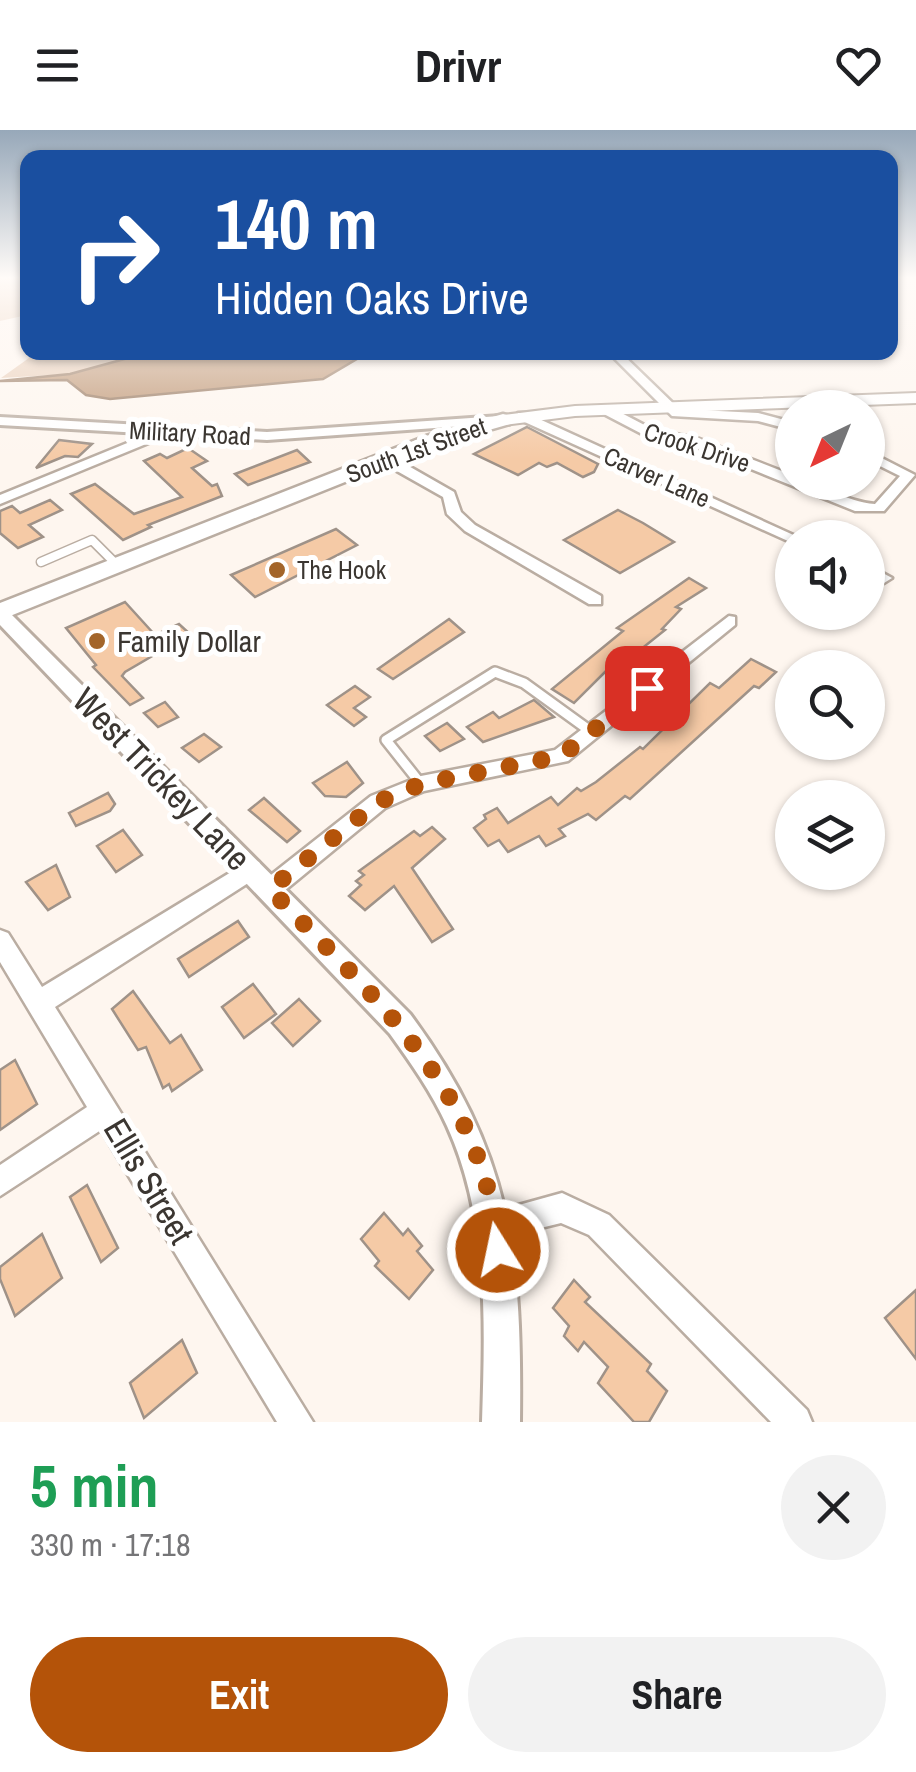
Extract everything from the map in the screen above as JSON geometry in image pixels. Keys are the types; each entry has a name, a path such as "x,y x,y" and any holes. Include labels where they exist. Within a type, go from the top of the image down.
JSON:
{"main road":[{"name":"South 1st Street","path":"0,613 386,459 420,438 512,418 604,409 916,398"}],"street":[{"path":"621,360 676,413 758,416 775,421"},
{"name":"Crook Drive","path":"604,409 650,433 692,441 775,473"},
{"name":"Military Road","path":"381,432 420,438 512,418"},
{"name":"Carver Lane","path":"512,418 775,530"},
{"name":"Military Road","path":"0,421 267,436 381,432 420,438"},
{"path":"0,500 164,432"},
{"path":"386,459 449,495 454,514 470,528 595,600"},
{"name":"Crook Drive","path":"839,500 855,507 878,508 908,475 885,463"},
{"name":"West Trickey Lane","path":"0,613 400,1024 442,1079 464,1128 496,1224 501,1422"},
{"path":"270,889 378,802 421,784 561,756 729,621"},
{"path":"38,1004 251,869"},
{"name":"Ellis Street","path":"0,941 296,1422"},
{"path":"0,1182 106,1110"},
{"path":"496,1224 562,1208 599,1225 795,1422"}],"lane":[{"path":"41,562 92,540 118,565"},
{"path":"421,784 386,740 495,672 508,674 593,734"}],"shaded area":[{"path":"26,360 123,360 70,374 1,378"},
{"path":"121,360 355,360 323,379 110,399 86,395 67,380 0,381 70,374"}],"building":[{"path":"527,427 598,464 594,472 583,477 557,463 547,467 539,463 518,475 474,454"},
{"path":"59,440 92,444 78,457 65,456 36,468"},
{"path":"188,448 207,461 192,468 212,486 217,484 222,496 148,525 151,527 123,540 71,494 95,484 134,514 182,497 144,461 160,454 167,458"},
{"path":"297,450 310,462 248,485 235,474"},
{"path":"50,500 62,510 29,525 43,537 18,548 0,533 0,511 12,506 20,513"},
{"path":"618,510 674,542 620,573 564,540"},
{"path":"336,529 357,545 255,597 231,575"},
{"path":"689,578 706,588 676,607 681,609 662,629 665,630 610,674 606,671 574,703 552,689 623,631 617,628"},
{"path":"125,602 155,635 179,624 190,634 125,672 122,676 143,698 130,705 93,667 96,665 66,628"},
{"path":"449,619 464,632 393,679 378,669"},
{"path":"751,659 775,671 630,799 625,796 596,820 588,814 559,829 565,836 546,846 539,836 508,852 499,840 488,846 474,828 486,819 484,815 497,808 508,823 551,797 558,805 577,788 581,791 640,747 643,749 710,683 719,688"},
{"path":"355,686 370,697 354,708 366,717 354,726 327,705"},
{"path":"534,700 554,717 483,742 467,727 493,712 499,718"},
{"path":"165,702 178,717 158,727 144,713"},
{"path":"447,723 464,739 440,751 425,736"},
{"path":"204,734 221,747 199,762 182,748"},
{"path":"347,762 363,783 346,797 325,796 313,783"},
{"path":"108,793 115,804 110,811 76,826 69,813"},
{"path":"264,798 300,831 287,842 249,810"},
{"path":"432,827 445,839 412,868 453,929 432,942 394,886 365,910 349,896 361,885 356,881 364,875 359,871 414,831 420,836"},
{"path":"123,830 142,855 116,872 97,846"},
{"path":"56,865 70,897 48,910 26,882"},
{"path":"238,921 249,937 189,977 178,959"},
{"path":"253,984 276,1014 244,1038 222,1007"},
{"path":"133,991 170,1043 181,1035 202,1070 172,1091 169,1084 163,1088 146,1047 138,1050 112,1009"},
{"path":"299,999 320,1021 293,1046 272,1023"},
{"path":"15,1060 37,1104 0,1130 0,1070"},
{"path":"87,1185 118,1248 101,1262 70,1197"},
{"path":"384,1213 403,1235 408,1229 422,1246 417,1251 433,1270 409,1299 375,1266 379,1261 361,1239"},
{"path":"42,1234 62,1278 15,1316 0,1279 0,1267"},
{"path":"574,1280 590,1297 585,1302 651,1364 647,1371 667,1391 649,1422 634,1422 598,1383 608,1367 584,1342 578,1351 564,1336 569,1326 553,1308"},
{"path":"916,1290 916,1359 885,1318"},
{"path":"182,1340 197,1373 144,1418 130,1383"}],"place":[{"name":"The Hook","path":"277,570"},
{"name":"Family Dollar","path":"97,641"}],"route":[{"path":"498,1250 496,1224 484,1183 442,1079 400,1024 270,889 378,802 421,784 561,756 647,688"}]}
